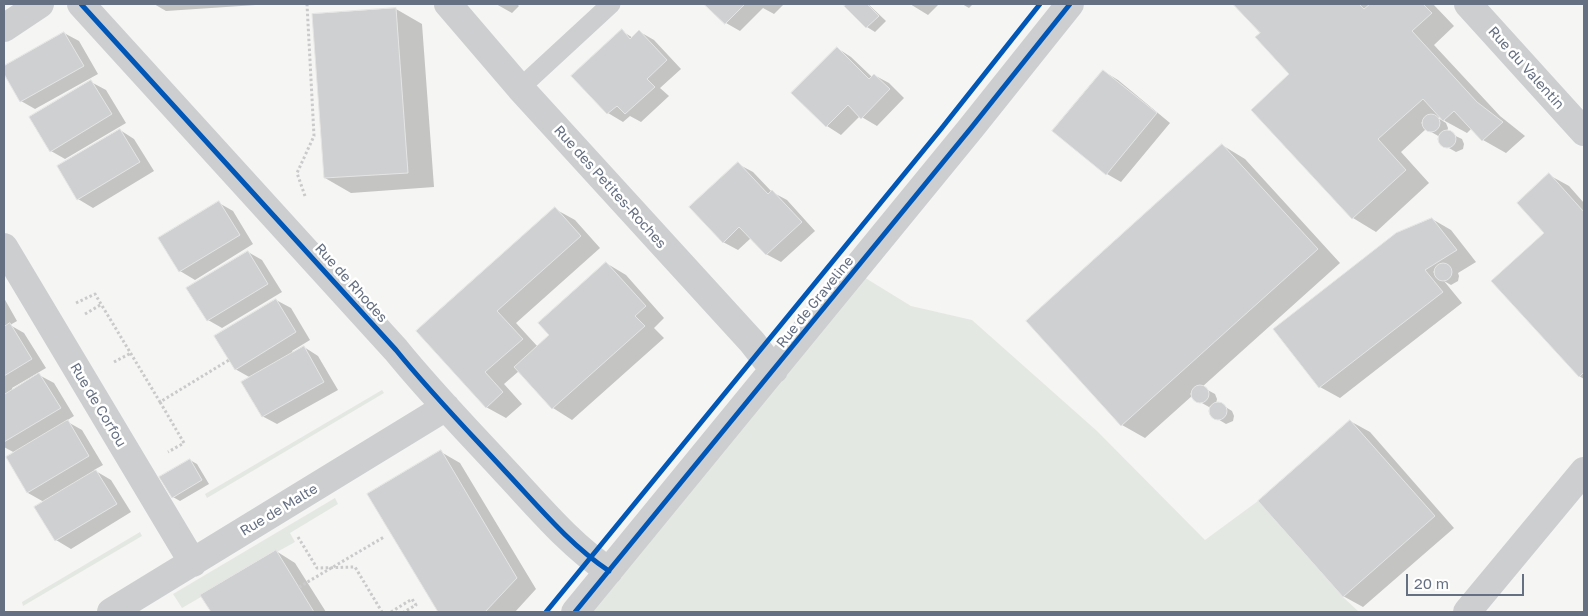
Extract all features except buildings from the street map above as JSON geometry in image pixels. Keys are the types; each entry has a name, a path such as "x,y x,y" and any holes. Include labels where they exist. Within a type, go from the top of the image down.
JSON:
{"street":[{"path":"4,28 40,4"},
{"name":"Rue de Rhodes","path":"81,4 390,342 446,407 553,522 590,558 609,571"},
{"name":"Rue des Petites-Roches","path":"448,4 520,88 752,342 774,370"},
{"name":"Rue du Valentin","path":"1468,4 1584,132"},
{"name":"Rue de Graveline","path":"575,612 971,128 1057,9"},
{"name":"Rue de Corfou","path":"4,246 193,562"},
{"name":"Rue de Malte","path":"111,612 446,407"},
{"path":"1466,612 1584,471"}],"lane":[{"path":"520,88 611,4"}],"path":[{"path":"305,197 297,173 314,136 307,4"},
{"path":"71,305 95,294 184,443 163,454"},
{"path":"160,402 229,360"},
{"path":"297,536 317,568 355,567 382,612"},
{"path":"299,587 384,537"},
{"path":"391,612 412,599 416,605 404,612"}],"shaded area":[{"path":"854,271 911,306 972,320 1097,431 1205,540 1258,501 1343,597 1359,612 575,612"},
{"path":"382,390 384,393 207,498 205,494"},
{"path":"335,498 338,504 290,533 295,542 277,552 275,550 182,608 173,594"},
{"path":"140,532 142,536 23,606 22,602"}],"cycle path":[{"path":"81,4 542,511 567,537 609,571"},
{"path":"546,612 941,129 1040,4"},
{"path":"575,612 971,128 1070,4"}]}
